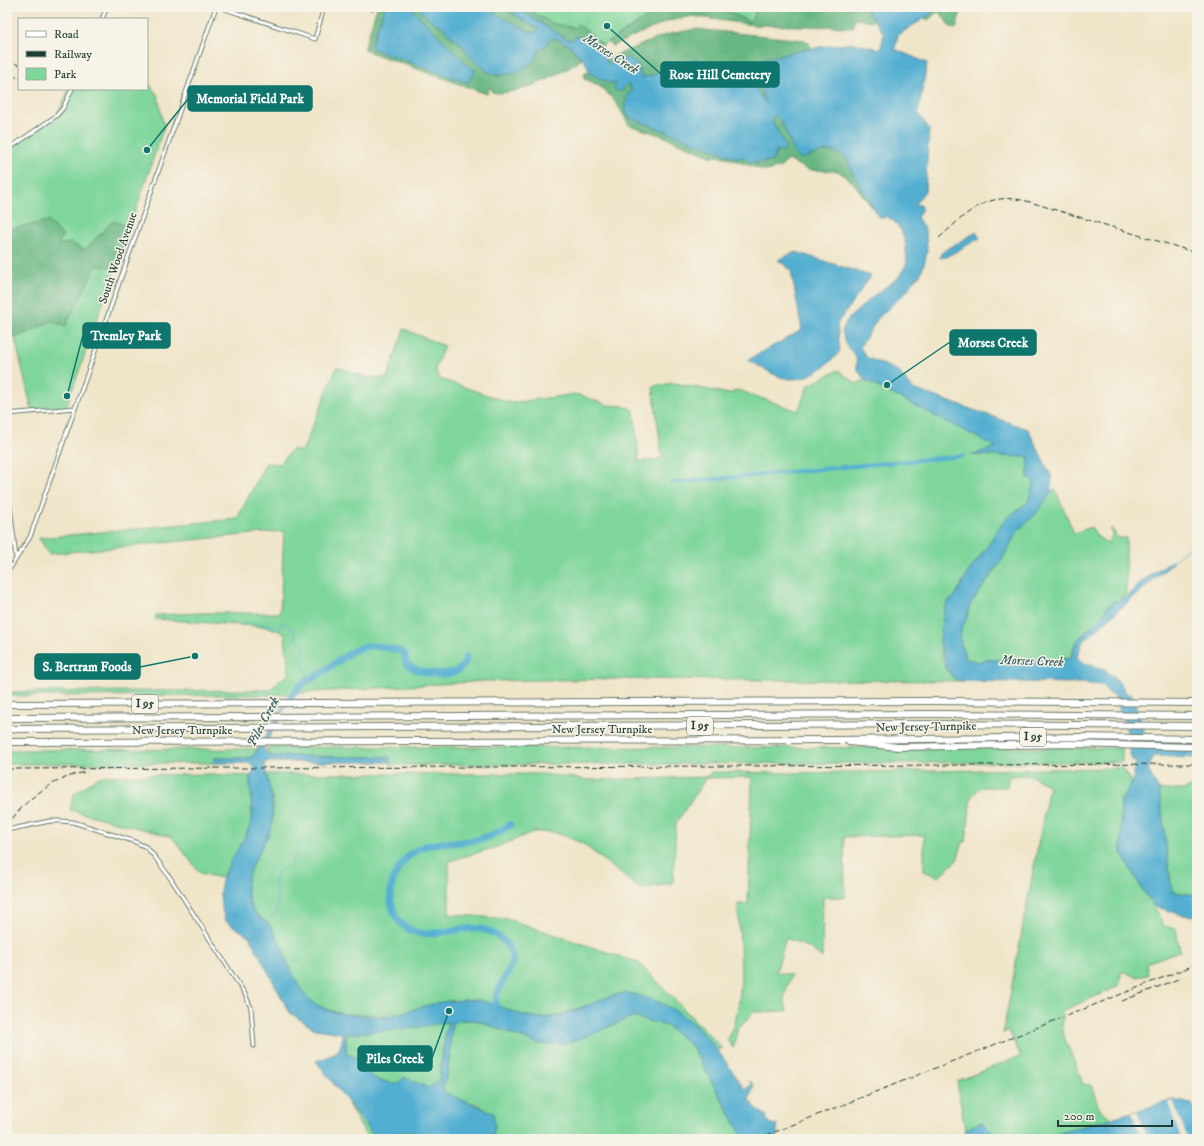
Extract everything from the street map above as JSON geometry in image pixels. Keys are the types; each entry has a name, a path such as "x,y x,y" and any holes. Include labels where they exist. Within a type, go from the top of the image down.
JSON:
{"highway":[{"name":"I 95","path":"7,704 914,701 1197,703"},
{"name":"New Jersey Turnpike","path":"7,718 923,714 1197,716"},
{"name":"New Jersey Turnpike","path":"7,729 924,724 1197,726"},
{"name":"New Jersey Turnpike","path":"7,742 1197,739"},
{"path":"838,740 862,745 898,747 1122,745 1197,747"}],"street":[{"path":"102,18 107,7"},
{"name":"South Wood Avenue","path":"7,573 30,537 216,7"},
{"path":"219,7 315,39 324,7"},
{"path":"368,7 372,9"},
{"path":"7,150 56,116 64,108 72,90"},
{"path":"7,414 75,408"},
{"path":"7,480 16,558"},
{"path":"7,539 14,538"},
{"path":"7,830 50,821 73,822 133,841 146,847 155,857 244,994 251,1008 254,1046"}],"green space":[{"path":"377,7 385,7 373,37 373,49 468,83 475,69 472,70 410,7 416,7 430,20 445,28 451,37 457,40 468,54 485,70 499,76 531,65 538,52 551,38 565,43 582,59 564,71 526,88 501,93 492,92 492,89 489,88 487,94 364,50"},
{"path":"487,7 502,7 538,29 536,32 530,32 496,14"},
{"path":"515,7 523,7 554,24 574,28 578,24 603,45 599,49 583,37 573,40 565,38"},
{"path":"523,7 664,7 603,45 578,24 574,28 554,24"},
{"path":"664,7 718,7 750,22 758,7 865,7 875,21 854,19 853,27 753,25 692,16 668,21 612,46 608,42"},
{"path":"718,7 758,7 751,22"},
{"path":"943,7 962,7 956,29 950,27 940,12 936,13 928,20 924,19 932,11"},
{"path":"695,29 805,40 813,48 762,59 768,106 750,79 731,77 716,65 696,59 675,68 642,78 637,64 607,63 605,60 665,35"},
{"path":"591,72 591,74 612,84 613,82 624,86 629,84 632,92 628,94 628,100 624,107 628,117 736,158 744,157 759,164 770,161 779,150 778,133 772,119 775,114 781,121 796,156 803,158 814,153 830,152 846,157 853,174 876,210 873,209 853,182 838,171 808,170 788,160 781,167 766,171 725,157 710,156 663,136 629,125 611,97 599,86 584,79 585,73"},
{"path":"148,82 158,96 163,123 165,124 130,227 113,222 85,250 71,243 59,245 48,221 7,230 7,150 57,115 69,90 148,90"},
{"path":"48,221 62,235 59,245 71,243 85,250 113,221 130,227 115,268 97,265 65,327 52,321 15,338 7,326 7,230"},
{"path":"97,264 115,268 66,408 32,411 15,338 52,321 65,327"},
{"path":"7,326 15,338 7,337"},
{"path":"404,329 444,346 435,369 440,379 511,403 576,394 608,405 623,406 634,410 639,462 662,458 653,386 674,383 729,394 738,390 798,411 808,386 838,370 856,384 865,380 997,447 973,455 1029,457 1028,478 1034,482 1028,502 1008,517 998,529 967,574 954,598 950,600 946,609 941,632 941,654 944,665 950,674 958,681 620,679 485,681 269,695 7,696 7,692 270,690 289,674 285,635 269,627 155,619 156,615 201,613 280,613 284,531 49,554 39,538 237,519 266,463 280,464 292,449 302,452 337,367 368,378 387,378"},
{"path":"1055,489 1074,533 1091,527 1098,537 1108,544 1112,536 1111,528 1118,538 1126,538 1126,599 1108,606 1097,621 1076,642 1072,655 1069,659 1060,661 983,660 979,662 966,659 960,641 961,629 966,620 970,605 1000,563 1018,530 1035,514 1048,495"},
{"path":"266,748 1122,748 1122,762 391,765 389,757 270,756"},
{"path":"258,749 251,758 215,758 214,763 7,764 7,750"},
{"path":"1122,768 1132,783 1121,800 1121,853 1158,913 1163,926 1176,929 1180,951 1146,963 1148,975 1136,977 1122,971 1119,986 1062,1011 1063,1034 1083,1084 1091,1085 1099,1108 1111,1118 1040,1139 1000,1139 981,1122 965,1130 957,1081 1021,1056 1009,1031 1003,1033 1049,786 1030,775 1009,776 1007,787 981,787 971,797 966,842 963,842 957,860 939,877 924,871 924,835 844,837 845,897 823,897 822,958 810,948 786,938 776,972 791,975 784,997 787,1011 754,1012 738,1028 733,1048 727,1039 734,1025 740,992 741,974 738,904 748,904 752,777 706,778 676,823 673,883 640,889 582,843 554,832 533,832 497,847 449,861 449,914 508,919 639,963 722,1048 715,1050 694,1024 627,993 556,1016 542,1018 516,1014 478,1000 448,1001 391,1015 343,1014 326,1009 311,1002 298,987 270,925 252,910 247,891 246,878 257,857 274,806 266,774 543,774 590,780 706,777 711,772 787,773"},
{"path":"208,774 250,776 252,821 240,847 221,878 200,873 172,837 70,810 74,794 101,776"},
{"path":"1197,785 1197,895 1172,892 1159,790 1182,790"},
{"path":"632,1016 667,1026 692,1046 744,1139 492,1139 495,1125 478,1104 461,1101 444,1092 443,1085 448,1070 452,1023 460,1020 476,1020 492,1026 587,1036"},
{"path":"449,1021 446,1030 439,1080 429,1088 378,1081 367,1072 361,1059 346,1054 346,1034 413,1028"},
{"path":"348,1104 375,1136 412,1131 420,1139 368,1139"}],"water":[{"path":"385,7 410,7 472,69 476,70 468,83 373,49 371,45"},
{"path":"416,7 487,7 496,14 530,32 536,32 538,29 502,7 515,7 565,38 573,40 575,36 590,42 598,48 607,63 619,64 627,57 637,64 642,78 675,68 696,59 716,65 731,77 750,79 766,104 756,75 762,59 813,48 854,43 878,49 881,47 884,34 865,7 943,7 932,11 931,14 898,35 895,49 927,63 918,113 929,129 925,191 916,203 917,205 921,205 922,209 917,217 926,232 927,250 925,261 920,275 912,282 908,290 878,318 860,347 866,357 898,371 913,389 1028,429 1052,478 1051,493 1035,515 1018,530 1000,563 970,605 966,620 961,629 960,641 966,659 979,662 983,660 1060,661 1069,659 1072,656 1076,642 1104,614 1108,606 1113,604 1114,601 1120,601 1121,597 1126,598 1142,581 1173,560 1174,562 1082,643 1077,657 1085,663 1109,673 1119,682 1127,694 1132,695 1150,749 1197,750 1197,758 1153,756 1148,770 1159,790 1172,892 1197,895 1197,916 1182,915 1154,906 1121,853 1121,800 1132,783 1136,762 1132,760 1128,746 1127,732 1114,694 1110,694 1102,685 1080,683 958,681 952,676 946,666 940,642 945,607 948,601 954,598 967,574 998,529 1008,517 1028,502 1034,482 1028,478 1029,457 972,455 996,447 865,380 857,369 856,356 847,347 842,332 847,320 872,297 899,277 907,263 905,241 901,230 893,220 885,216 884,218 880,218 853,174 846,157 829,150 800,159 796,156 781,121 775,115 773,117 773,123 785,145 785,149 783,152 777,150 772,162 750,162 744,157 736,158 628,117 624,104 628,100 626,97 632,91 629,84 624,86 623,91 616,91 614,87 616,83 613,82 612,84 591,74 584,60 570,46 558,39 551,38 544,48 541,48 534,61 526,66 525,69 507,75 492,74 478,65 457,40 446,32 445,28 430,20"},
{"path":"976,232 980,238 946,257 940,258 941,253"},
{"path":"796,252 871,276 837,324 840,351 835,357 815,372 808,376 792,379 776,375 748,360 802,330 791,270 778,260"},
{"path":"295,694 291,698 263,748 270,756 390,757 390,762 264,762 271,794 273,817 270,832 249,874 247,882 248,899 254,912 271,927 292,973 299,986 308,997 319,1006 334,1012 355,1015 388,1016 439,1002 478,1000 494,1004 525,1016 543,1018 564,1015 615,995 628,993 644,997 661,1003 690,1021 714,1046 744,1089 751,1086 750,1081 754,1086 749,1100 759,1111 767,1116 766,1119 774,1126 777,1125 777,1139 744,1139 692,1046 667,1026 632,1017 564,1044 538,1044 476,1020 460,1020 452,1023 448,1070 443,1085 444,1092 493,1113 495,1125 492,1139 420,1139 411,1131 375,1137 316,1061 332,1055 339,1050 342,1040 342,1033 315,1029 290,1013 249,936 225,921 221,903 220,893 225,874 251,823 252,812 250,776 254,772 254,766 250,763 214,763 215,758 251,758 258,749 289,696","holes":["449,1022 446,1030 439,1080 429,1088 404,1077 398,1083 379,1080 371,1075 361,1059 346,1054 346,1034 413,1028"]},
{"path":"1173,1100 1192,1104 1197,1112 1197,1139 1040,1139"},
{"path":"981,1122 1000,1139 968,1139 965,1130"}],"pier":[{"path":"1173,1101 1188,1139 1181,1139 1168,1102"},
{"path":"1138,1111 1148,1139 1142,1139 1132,1112"}],"waterway":[{"path":"671,483 963,456"},
{"path":"1173,561 1197,542"},
{"path":"245,623 272,625 279,630 282,622 293,629 297,640 305,646 301,656 308,674 303,682"},
{"name":"Piles Creek","path":"288,702 296,690 303,684 360,648 377,646 402,652 405,654 406,664 418,670 433,674 449,673 461,668 465,663 466,657"},
{"path":"496,1014 495,1004 497,993 509,971 512,959 506,943 498,936 486,930 475,928 429,934 418,933 408,929 399,921 395,914 391,892 393,880 398,869 415,851 428,845 481,839 510,825"},
{"path":"263,921 271,917 276,912 278,907 275,888 276,874 290,865 297,853 299,843 312,839"}],"railway":[{"path":"7,60 18,65"},
{"path":"7,74 18,78"},
{"path":"939,238 960,219 980,205 990,201 1015,199 1030,202 1197,253"},
{"path":"7,769 1197,764"},
{"path":"7,826 22,807 41,791 63,779 87,772"},
{"path":"757,1139 1197,964"},
{"path":"1122,1001 1181,978"}],"place":[{"name":"Rose Hill Cemetery","path":"607,26"},
{"name":"Memorial Field Park","path":"147,150"},
{"name":"Morses Creek","path":"887,385"},
{"name":"Tremley Park","path":"67,396"},
{"name":"S. Bertram Foods","path":"195,656"},
{"name":"Piles Creek","path":"449,1011"}]}
